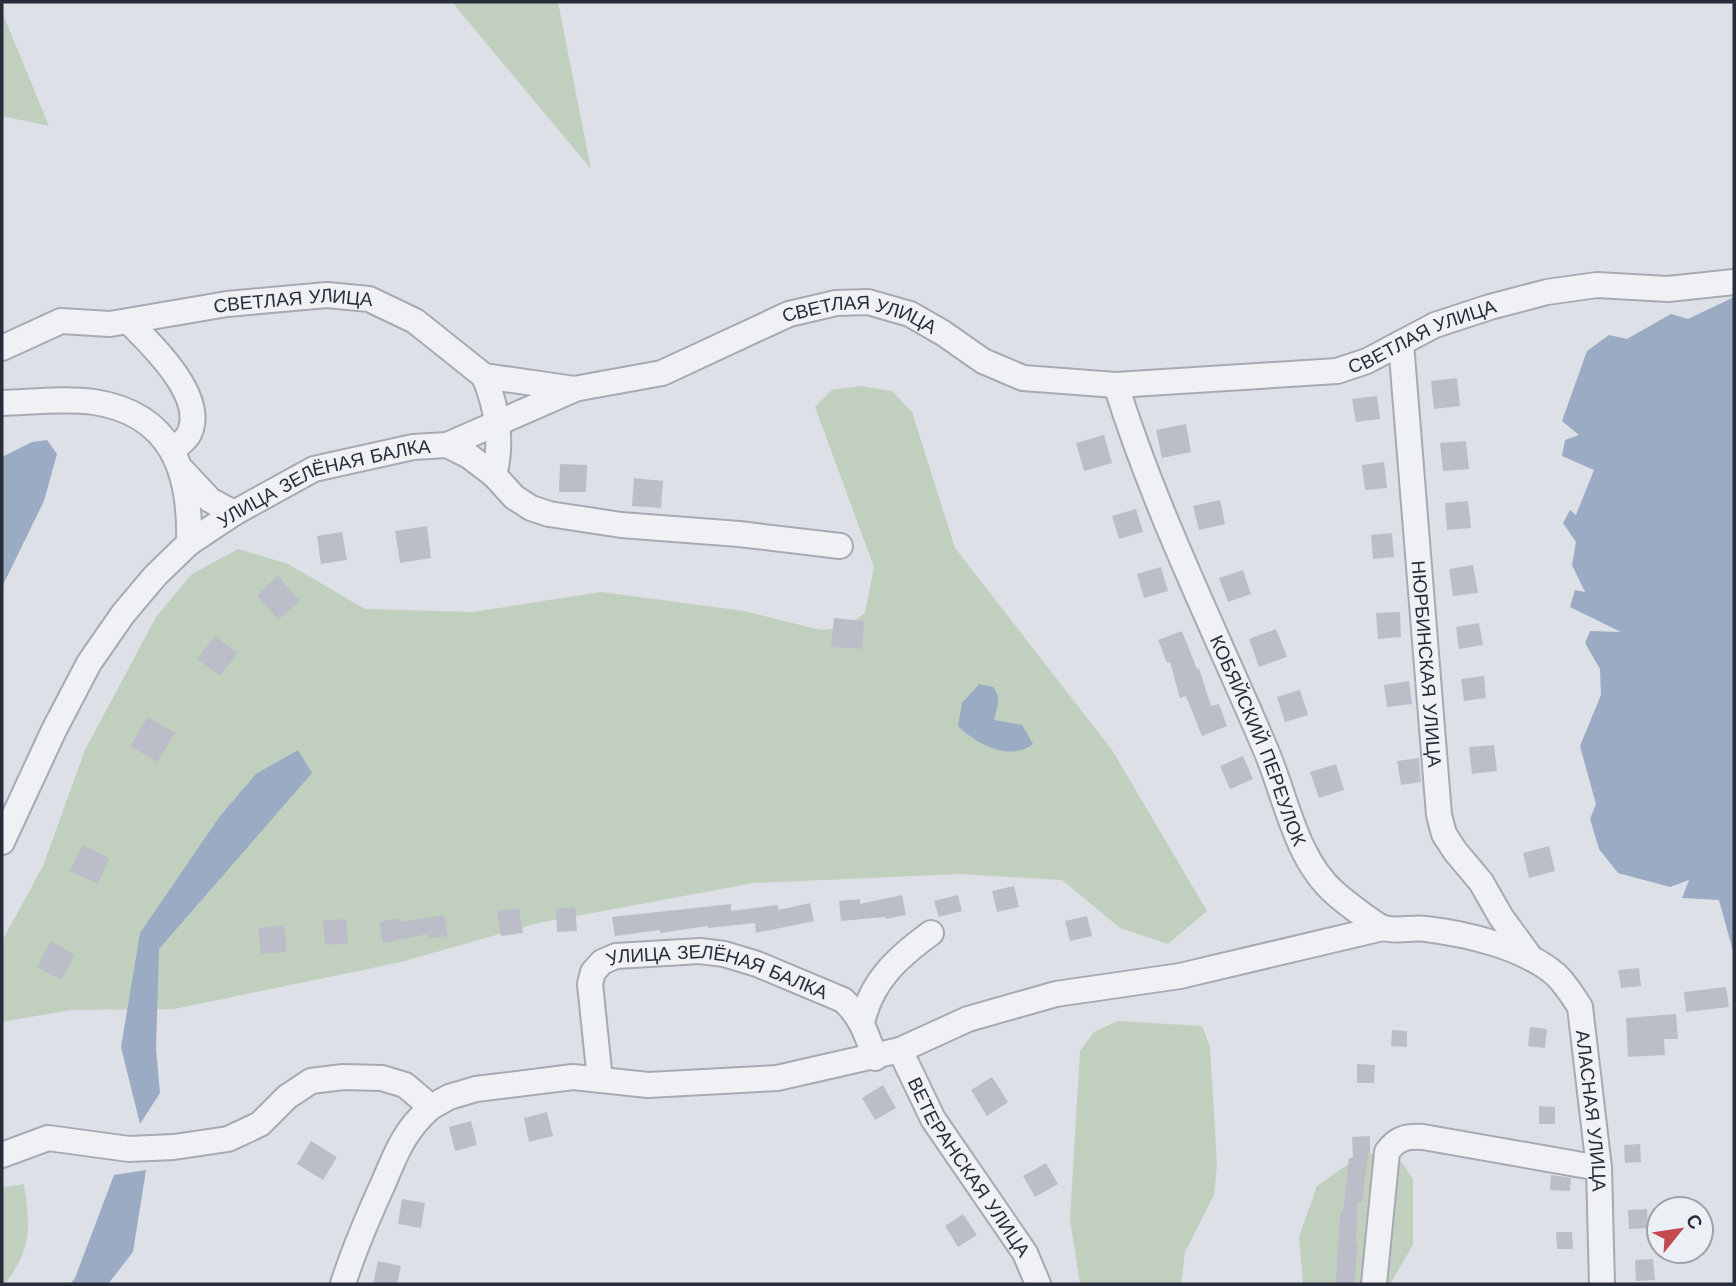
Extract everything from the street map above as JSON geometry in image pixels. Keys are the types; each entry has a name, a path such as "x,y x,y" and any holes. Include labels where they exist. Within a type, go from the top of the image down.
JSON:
{"street":[{"name":"СВЕТЛАЯ УЛИЦА","path":"2,348 61,321 110,324 226,304 327,295 369,299 415,321 484,376 574,389 662,373 789,314 836,303 869,302 910,314 983,361 1023,378 1116,385 1337,370 1367,361 1446,322 1547,292 1597,285 1668,289 1734,282"},
{"path":"129,322 163,356 183,385 192,416 188,435 177,460 190,517 189,543"},
{"name":"НЮРБИНСКАЯ УЛИЦА","path":"1401,343 1439,815 1444,834 1481,882 1501,917 1531,958"},
{"path":"484,376 494,400 497,421 498,461 494,475"},
{"name":"КОБЯЙСКИЙ ПЕРЕУЛОК","path":"1116,385 1125,415 1185,567 1277,775 1298,838 1315,871 1335,894 1383,928"},
{"path":"447,445 574,389"},
{"path":"2,402 92,402 117,407 140,417 158,430 177,460 210,500 234,513"},
{"name":"УЛИЦА ЗЕЛЁНАЯ БАЛКА","path":"2,842 54,730 89,663 123,614 155,576 189,543 234,513 314,469 413,447 447,445 469,456 494,475 514,497 531,508 549,514 621,525 739,534 840,546"},
{"path":"343,1284 360,1233 399,1144 413,1123 431,1107 449,1097 476,1089 573,1077 648,1084 777,1078 875,1058 900,1050 968,1018 1056,993 1180,976 1383,928 1422,928 1466,935 1531,958"},
{"path":"862,1023 872,991 884,974 903,954 931,933"},
{"name":"УЛИЦА ЗЕЛЁНАЯ БАЛКА","path":"600,1080 590,984 593,972 602,962 616,956 700,951 724,954 757,964 843,1000 854,1010 862,1023 875,1058"},
{"name":"АЛАСНАЯ УЛИЦА","path":"1531,958 1555,974 1580,1007 1599,1168 1602,1284"},
{"name":"ВЕТЕРАНСКАЯ УЛИЦА","path":"900,1050 933,1119 1024,1253 1038,1284"},
{"path":"2,1155 48,1138 129,1149 174,1147 228,1139 260,1124 287,1097 311,1081 343,1077 382,1079 405,1085 431,1107"},
{"path":"1374,1284 1387,1152 1395,1141 1408,1136 1423,1137 1599,1168"}],"green space":[{"path":"452,2 558,2 591,169"},
{"path":"2,12 49,126 2,116"},
{"path":"861,386 892,391 912,412 955,548 1112,750 1207,911 1168,944 1120,928 1062,880 959,874 754,883 538,923 401,962 174,1009 70,1010 2,1022 2,941 43,866 85,750 156,617 192,574 238,549 288,564 365,609 473,612 601,592 744,611 821,630 845,627 865,613 874,567 815,407 832,390"},
{"path":"1118,1021 1202,1026 1210,1047 1217,1165 1214,1195 1185,1252 1181,1284 1080,1284 1070,1219 1080,1051 1094,1032"},
{"path":"1394,1152 1413,1179 1413,1245 1390,1284 1303,1284 1299,1237 1317,1186 1363,1154"},
{"path":"24,1184 28,1214 25,1247 14,1270 5,1284 2,1284 2,1188"}],"water":[{"path":"1734,297 1734,955 1719,900 1682,898 1689,880 1670,887 1618,873 1599,849 1590,819 1596,804 1580,746 1601,695 1600,669 1585,643 1590,631 1621,632 1570,607 1575,590 1585,592 1572,565 1576,542 1563,523 1570,510 1576,515 1594,470 1562,456 1565,440 1579,435 1562,421 1587,351 1609,335 1627,339 1671,314 1688,319"},
{"path":"47,440 57,454 44,501 2,587 2,457 32,442"},
{"path":"979,684 993,687 996,691 998,703 994,720 1022,725 1033,744 1024,749 1004,751 974,739 958,726 962,703"},
{"path":"298,750 312,773 159,949 156,1049 160,1093 140,1124 121,1047 140,933 220,816 256,774"},
{"path":"146,1170 133,1252 108,1284 70,1284 75,1278 114,1175"}],"building":[{"path":"1457,378 1460,406 1434,409 1431,381"},
{"path":"1377,396 1380,419 1356,422 1352,399"},
{"path":"1186,424 1191,452 1162,458 1156,430"},
{"path":"1104,435 1112,463 1084,471 1076,443"},
{"path":"1466,441 1469,469 1443,471 1440,443"},
{"path":"1384,462 1387,488 1365,490 1362,465"},
{"path":"560,464 587,465 586,492 559,492"},
{"path":"634,478 663,481 661,508 632,506"},
{"path":"1220,500 1225,524 1199,530 1193,506"},
{"path":"1468,501 1471,528 1447,530 1445,503"},
{"path":"1136,509 1143,532 1119,539 1112,516"},
{"path":"427,526 431,558 400,563 395,531"},
{"path":"342,532 347,560 321,564 317,536"},
{"path":"1392,533 1394,557 1373,559 1371,535"},
{"path":"1473,565 1478,593 1453,596 1449,569"},
{"path":"1161,567 1168,591 1144,598 1137,574"},
{"path":"1243,570 1251,594 1228,602 1219,578"},
{"path":"278,576 300,601 278,620 257,595"},
{"path":"1400,612 1401,637 1378,639 1376,613"},
{"path":"834,618 864,621 862,649 831,647"},
{"path":"1479,623 1483,645 1459,649 1456,627"},
{"path":"1276,629 1287,657 1259,667 1249,639"},
{"path":"1182,631 1197,669 1199,668 1211,706 1219,704 1227,726 1202,736 1186,696 1180,698 1170,662 1167,663 1158,640"},
{"path":"215,636 238,653 220,676 197,659"},
{"path":"1484,676 1486,698 1464,701 1461,679"},
{"path":"1409,681 1412,704 1387,707 1384,685"},
{"path":"1300,690 1308,715 1285,722 1277,697"},
{"path":"148,717 175,733 157,762 130,746"},
{"path":"1494,745 1497,771 1472,774 1469,747"},
{"path":"1243,756 1253,779 1230,789 1220,766"},
{"path":"1419,758 1421,782 1401,785 1397,761"},
{"path":"1336,764 1344,790 1319,798 1310,772"},
{"path":"83,845 109,858 98,884 70,871"},
{"path":"1549,846 1555,871 1529,878 1523,853"},
{"path":"1014,886 1019,907 997,912 992,891"},
{"path":"902,895 906,915 886,919 841,921 839,901 860,899 860,904"},
{"path":"958,895 962,911 939,917 934,901"},
{"path":"810,903 814,921 756,933 755,923 615,936 612,917 731,904 731,911 778,905 778,910"},
{"path":"575,907 577,931 557,932 556,909"},
{"path":"519,908 523,933 501,936 497,911"},
{"path":"444,915 448,936 429,939 428,934 383,943 379,922 400,918 400,922"},
{"path":"1087,916 1092,936 1070,941 1065,921"},
{"path":"346,919 348,943 325,945 323,921"},
{"path":"284,925 287,952 261,954 258,928"},
{"path":"51,941 75,955 61,980 37,967"},
{"path":"1639,968 1641,986 1621,988 1618,970"},
{"path":"1726,987 1729,1007 1686,1012 1684,992"},
{"path":"1676,1014 1678,1039 1664,1039 1665,1055 1628,1057 1626,1018"},
{"path":"1530,1027 1547,1029 1545,1048 1528,1046"},
{"path":"1392,1030 1407,1031 1407,1047 1391,1046"},
{"path":"1357,1064 1375,1065 1374,1083 1357,1083"},
{"path":"992,1077 1008,1102 987,1116 971,1090"},
{"path":"883,1085 896,1108 875,1120 862,1098"},
{"path":"1539,1106 1555,1107 1555,1124 1539,1124"},
{"path":"547,1112 553,1136 529,1142 524,1118"},
{"path":"471,1121 477,1145 455,1151 449,1127"},
{"path":"1370,1136 1362,1202 1358,1202 1354,1284 1336,1284 1340,1212 1343,1212 1349,1158 1353,1158 1352,1137"},
{"path":"311,1141 337,1157 323,1180 297,1164"},
{"path":"1640,1144 1641,1162 1625,1163 1624,1145"},
{"path":"1046,1163 1058,1184 1035,1197 1023,1176"},
{"path":"1551,1175 1571,1178 1570,1191 1550,1190"},
{"path":"402,1199 425,1203 421,1228 398,1224"},
{"path":"1645,1209 1645,1228 1629,1229 1628,1210"},
{"path":"963,1214 977,1235 958,1247 945,1226"},
{"path":"1556,1232 1572,1232 1573,1249 1557,1249"},
{"path":"1645,1259 1645,1265 1654,1265 1655,1280 1636,1281 1635,1260"},
{"path":"378,1261 401,1266 397,1284 373,1284"}]}
